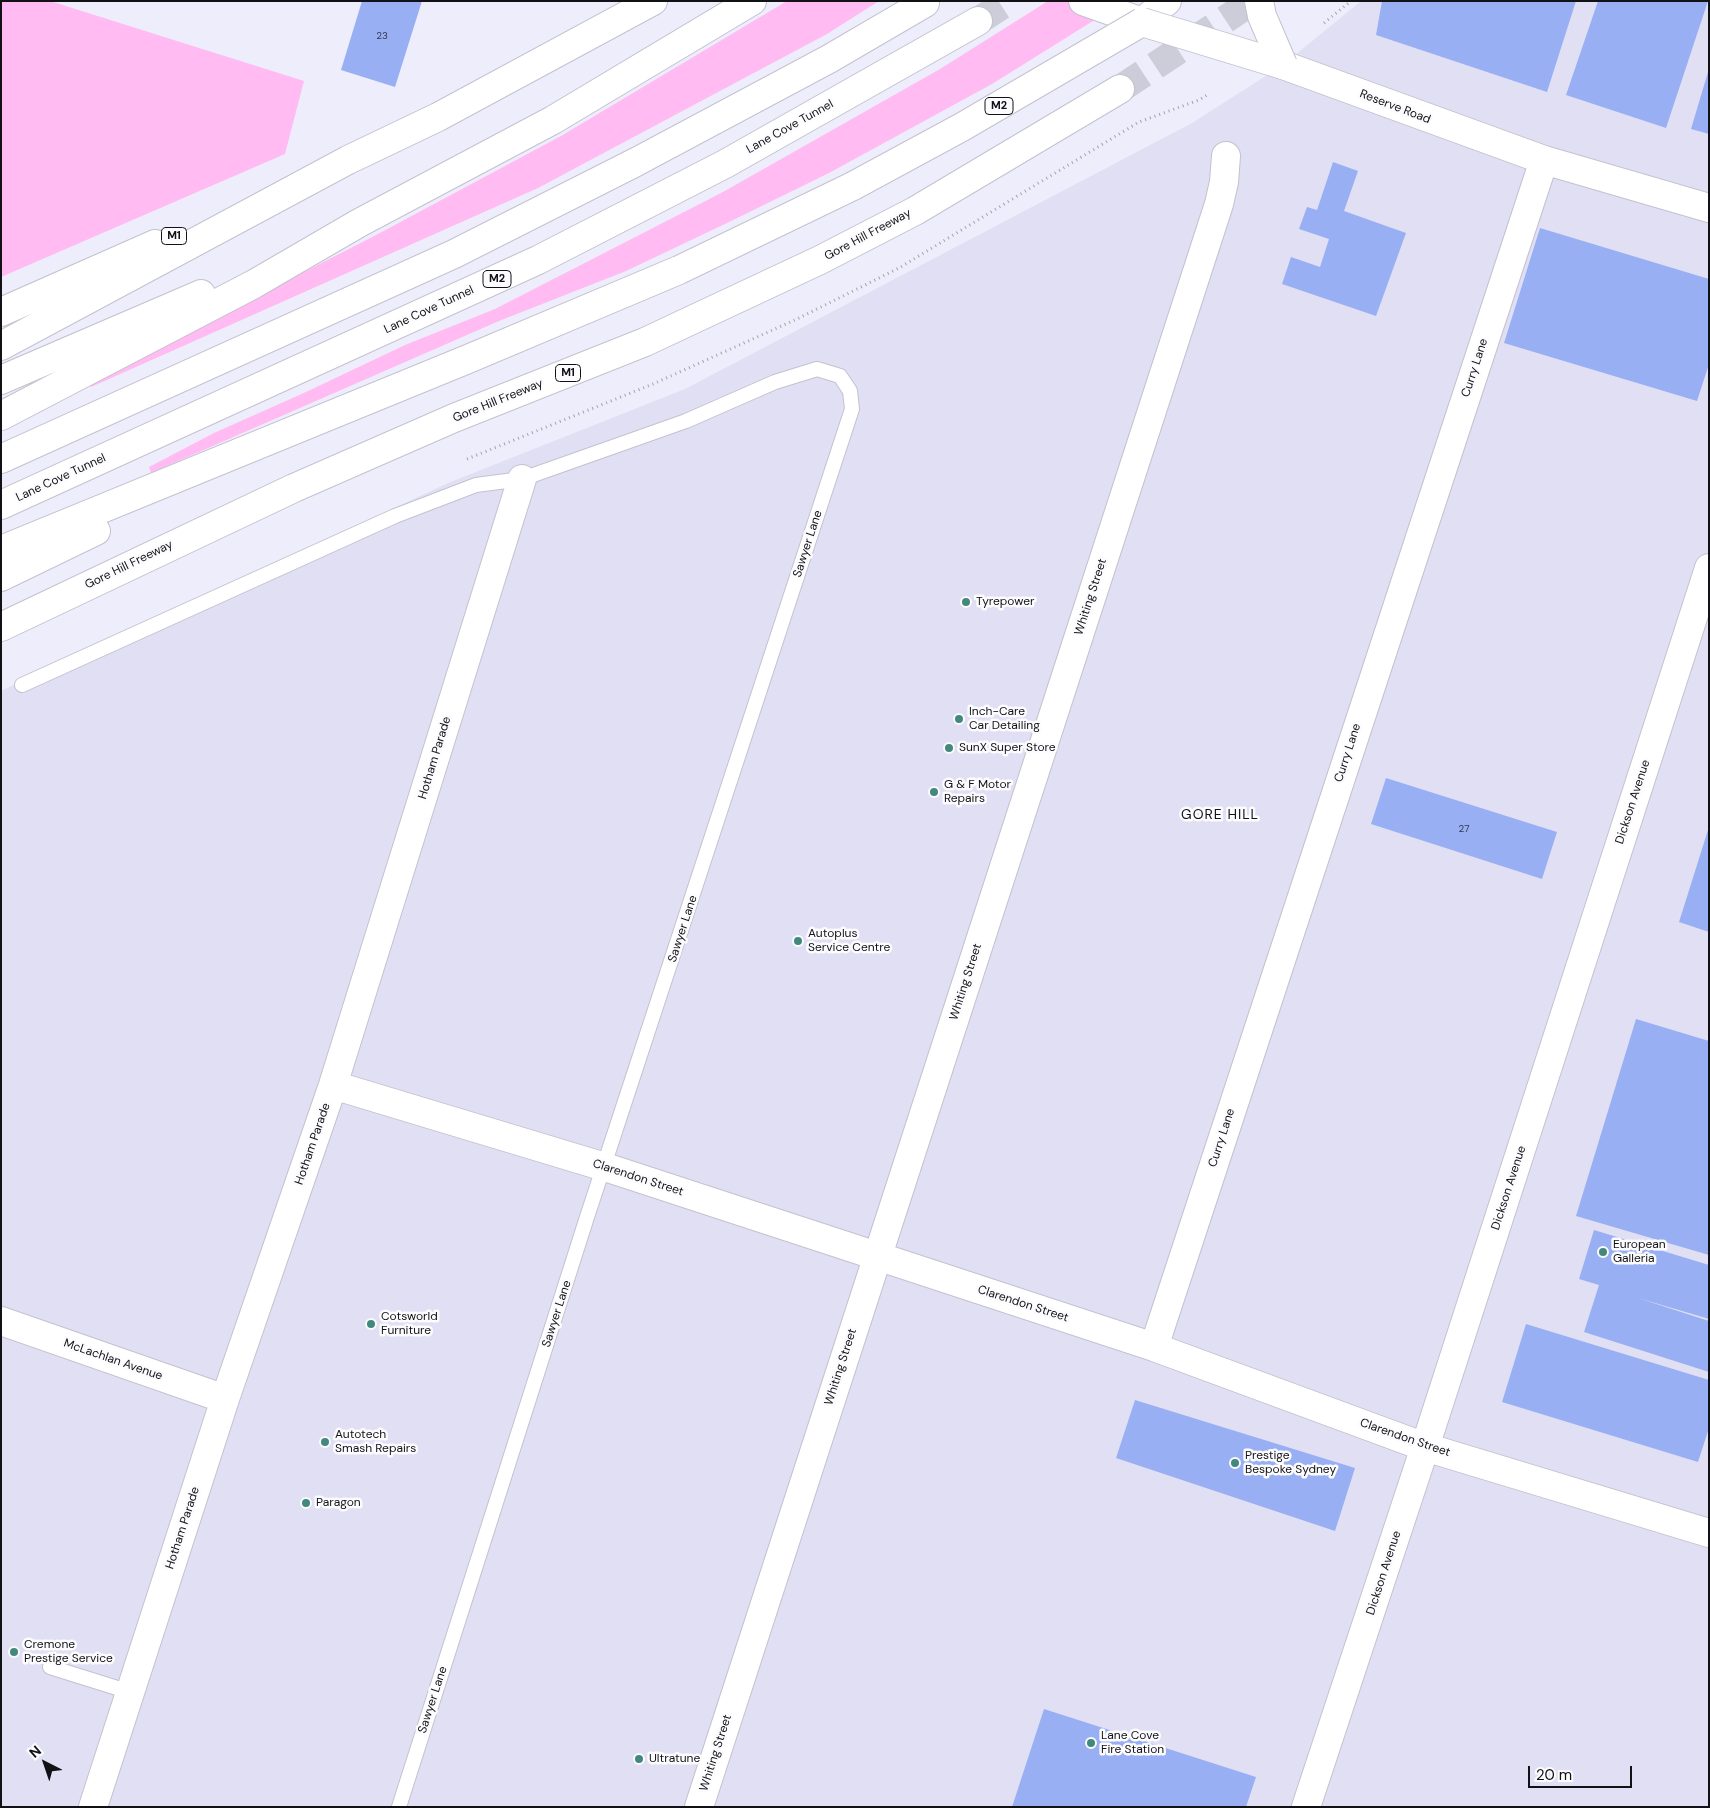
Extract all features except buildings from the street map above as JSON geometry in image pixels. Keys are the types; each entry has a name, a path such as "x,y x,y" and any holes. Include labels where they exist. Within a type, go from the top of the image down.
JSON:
{"main road":[{"name":"M1","path":"1,312 348,160 447,112 654,1"},
{"path":"677,48 705,26 730,1"},
{"path":"1,416 254,284 359,223 553,120 677,48 752,1"},
{"name":"Reserve Road","path":"1083,1 1142,22 1283,64 1544,160 1709,208"},
{"path":"1142,22 1167,1"},
{"path":"1259,1 1267,29 1283,64"},
{"path":"1,459 454,254 636,162 829,59 925,3"},
{"name":"Lane Cove Tunnel","path":"1,505 538,260 726,164 978,21"},
{"name":"M2","path":"1,550 324,419 678,270 853,186 962,127 1142,22"},
{"name":"Gore Hill Freeway","path":"1,628 294,488 454,418 644,342 820,260 915,211 1120,89"},
{"name":"Whiting Street","path":"699,1807 1219,204 1224,182 1226,156"},
{"path":"1,346 348,160"},
{"name":"Curry Lane","path":"1154,1347 1544,160"},
{"path":"1,380 359,223"},
{"path":"1,577 324,419"},
{"name":"Hotham Parade","path":"93,1807 224,1399 333,1085 522,479"},
{"name":"Dickson Avenue","path":"1306,1807 1425,1447 1709,568"},
{"name":"Clarendon Street","path":"333,1085 605,1167 1154,1347 1425,1447 1709,1533"},
{"name":"McLachlan Avenue","path":"1,1321 224,1399"}],"lane":[{"name":"Sawyer Lane","path":"22,685 395,516 476,485 522,479 686,421 774,382 817,369 840,376 850,392 852,409 399,1807"},
{"path":"50,1666 130,1692"}],"path":[{"path":"1324,23 1350,1"},
{"path":"899,268 1139,122 1199,100 1207,95"}],"shaded area":[{"path":"1,1 50,1 304,81 285,154 1,277"},
{"path":"787,1 879,1 827,34 538,188 91,387 90,382 378,234 561,136"},
{"path":"1048,1 1125,1 992,84 829,173 727,223 626,271 499,321 151,473 149,467 214,433 405,345 495,309 723,192 940,69"},
{"path":"1361,1 1709,1 1709,1807 1,1807 1,691 448,483 685,389 1192,123 1283,65"}],"tunnel":[{"path":"978,21 1009,1"},
{"path":"1120,89 1253,1"}],"place":[{"name":"Tyrepower","path":"966,602"},
{"name":"Inch-Care Car Detailing","path":"959,719"},
{"name":"SunX Super Store","path":"949,748"},
{"name":"G & F Motor Repairs","path":"934,792"},
{"name":"Autoplus Service Centre","path":"798,941"},
{"name":"European Galleria","path":"1603,1252"},
{"name":"Cotsworld Furniture","path":"371,1324"},
{"name":"Autotech Smash Repairs","path":"325,1442"},
{"name":"Prestige Bespoke Sydney","path":"1235,1463"},
{"name":"Paragon","path":"306,1503"},
{"name":"Cremone Prestige Service","path":"14,1652"},
{"name":"Lane Cove Fire Station","path":"1091,1743"},
{"name":"Ultratune","path":"639,1759"}],"district":[{"name":"GORE HILL","path":"1220,815"}]}
